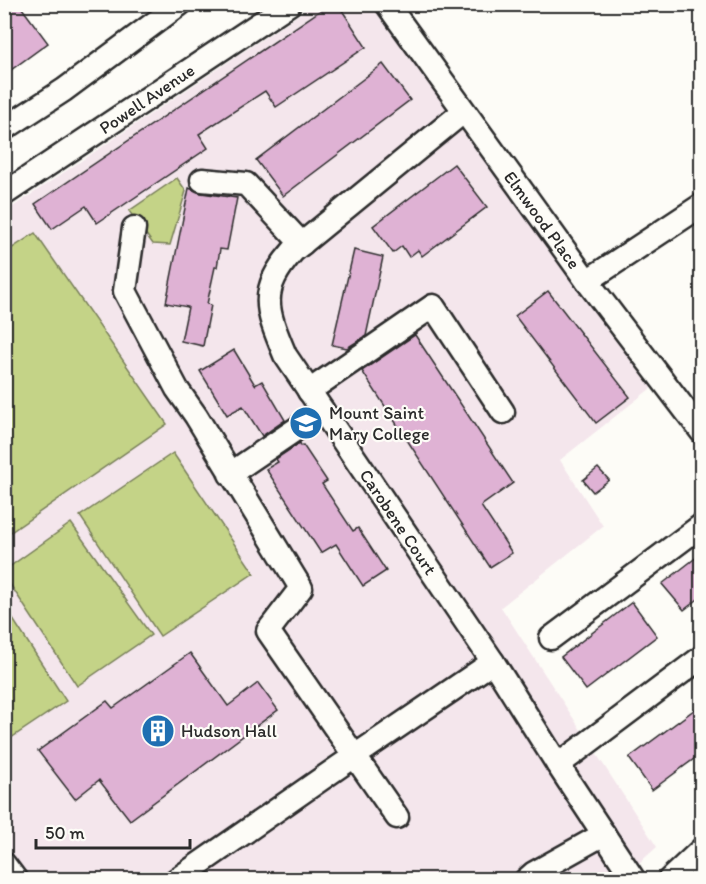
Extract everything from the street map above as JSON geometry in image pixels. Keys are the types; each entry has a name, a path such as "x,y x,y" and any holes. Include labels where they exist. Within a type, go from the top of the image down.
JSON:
{"street":[{"path":"4,129 64,90 180,4"},
{"name":"Powell Avenue","path":"4,194 289,4"},
{"name":"Elmwood Place","path":"387,4 587,282 702,432"},
{"name":"Carobene Court","path":"463,112 293,250 279,267 268,289 270,317 285,355 493,662 634,879"},
{"path":"202,180 246,184 302,244"},
{"path":"587,282 702,205"},
{"path":"134,228 125,291 177,389 196,416 301,588 268,632 397,817"},
{"path":"309,391 433,306 503,412"},
{"path":"230,474 323,411"},
{"path":"550,638 702,525"},
{"path":"558,765 702,657"},
{"path":"176,879 493,662"},
{"path":"526,879 604,834"},
{"path":"669,879 702,849"},
{"path":"4,864 16,879"}],"shaded area":[{"name":"Mount Saint Mary College","path":"313,5 376,5 655,385 560,460 603,526 501,607 657,847 620,880 5,880 5,212"}],"green space":[{"path":"177,178 186,191 170,245 153,244 129,211"},
{"path":"35,233 167,424 5,536 5,253"},
{"path":"173,453 254,573 160,636 80,516"},
{"path":"71,523 151,635 77,686 4,575 5,570"},
{"path":"5,607 66,701 4,742"}],"building":[{"path":"4,4 19,4 48,43 4,75"},
{"path":"330,4 338,4 366,47 276,107 265,91 199,134 208,148 97,223 86,206 52,229 35,204"},
{"path":"383,64 410,100 283,196 256,160"},
{"path":"454,164 487,207 422,256 418,250 409,257 402,246 393,253 373,226"},
{"path":"189,188 201,193 237,198 227,250 220,249 217,267 215,267 207,304 211,305 203,346 181,341 188,307 166,303"},
{"path":"354,250 383,257 366,336 347,348 332,345"},
{"path":"548,291 630,397 596,423 515,316"},
{"path":"415,335 513,483 481,506 512,553 490,567 362,371"},
{"path":"234,350 255,385 262,381 285,420 262,436 243,406 227,415 200,371"},
{"path":"300,443 327,481 322,484 353,531 358,528 386,571 363,586 336,544 321,553 266,469 278,462 276,459"},
{"path":"598,468 609,480 593,492 583,480"},
{"path":"702,553 702,596 684,610 662,584"},
{"path":"632,602 657,636 586,690 561,657"},
{"name":"Hudson Hall","path":"190,653 228,706 258,683 278,710 130,820 99,780 75,799 38,751 107,701 113,708"},
{"path":"702,704 702,753 652,790 629,758"}],"place":[{"name":"Mount Saint Mary College","path":"306,423"},
{"name":"Hudson Hall","path":"158,731"}]}
